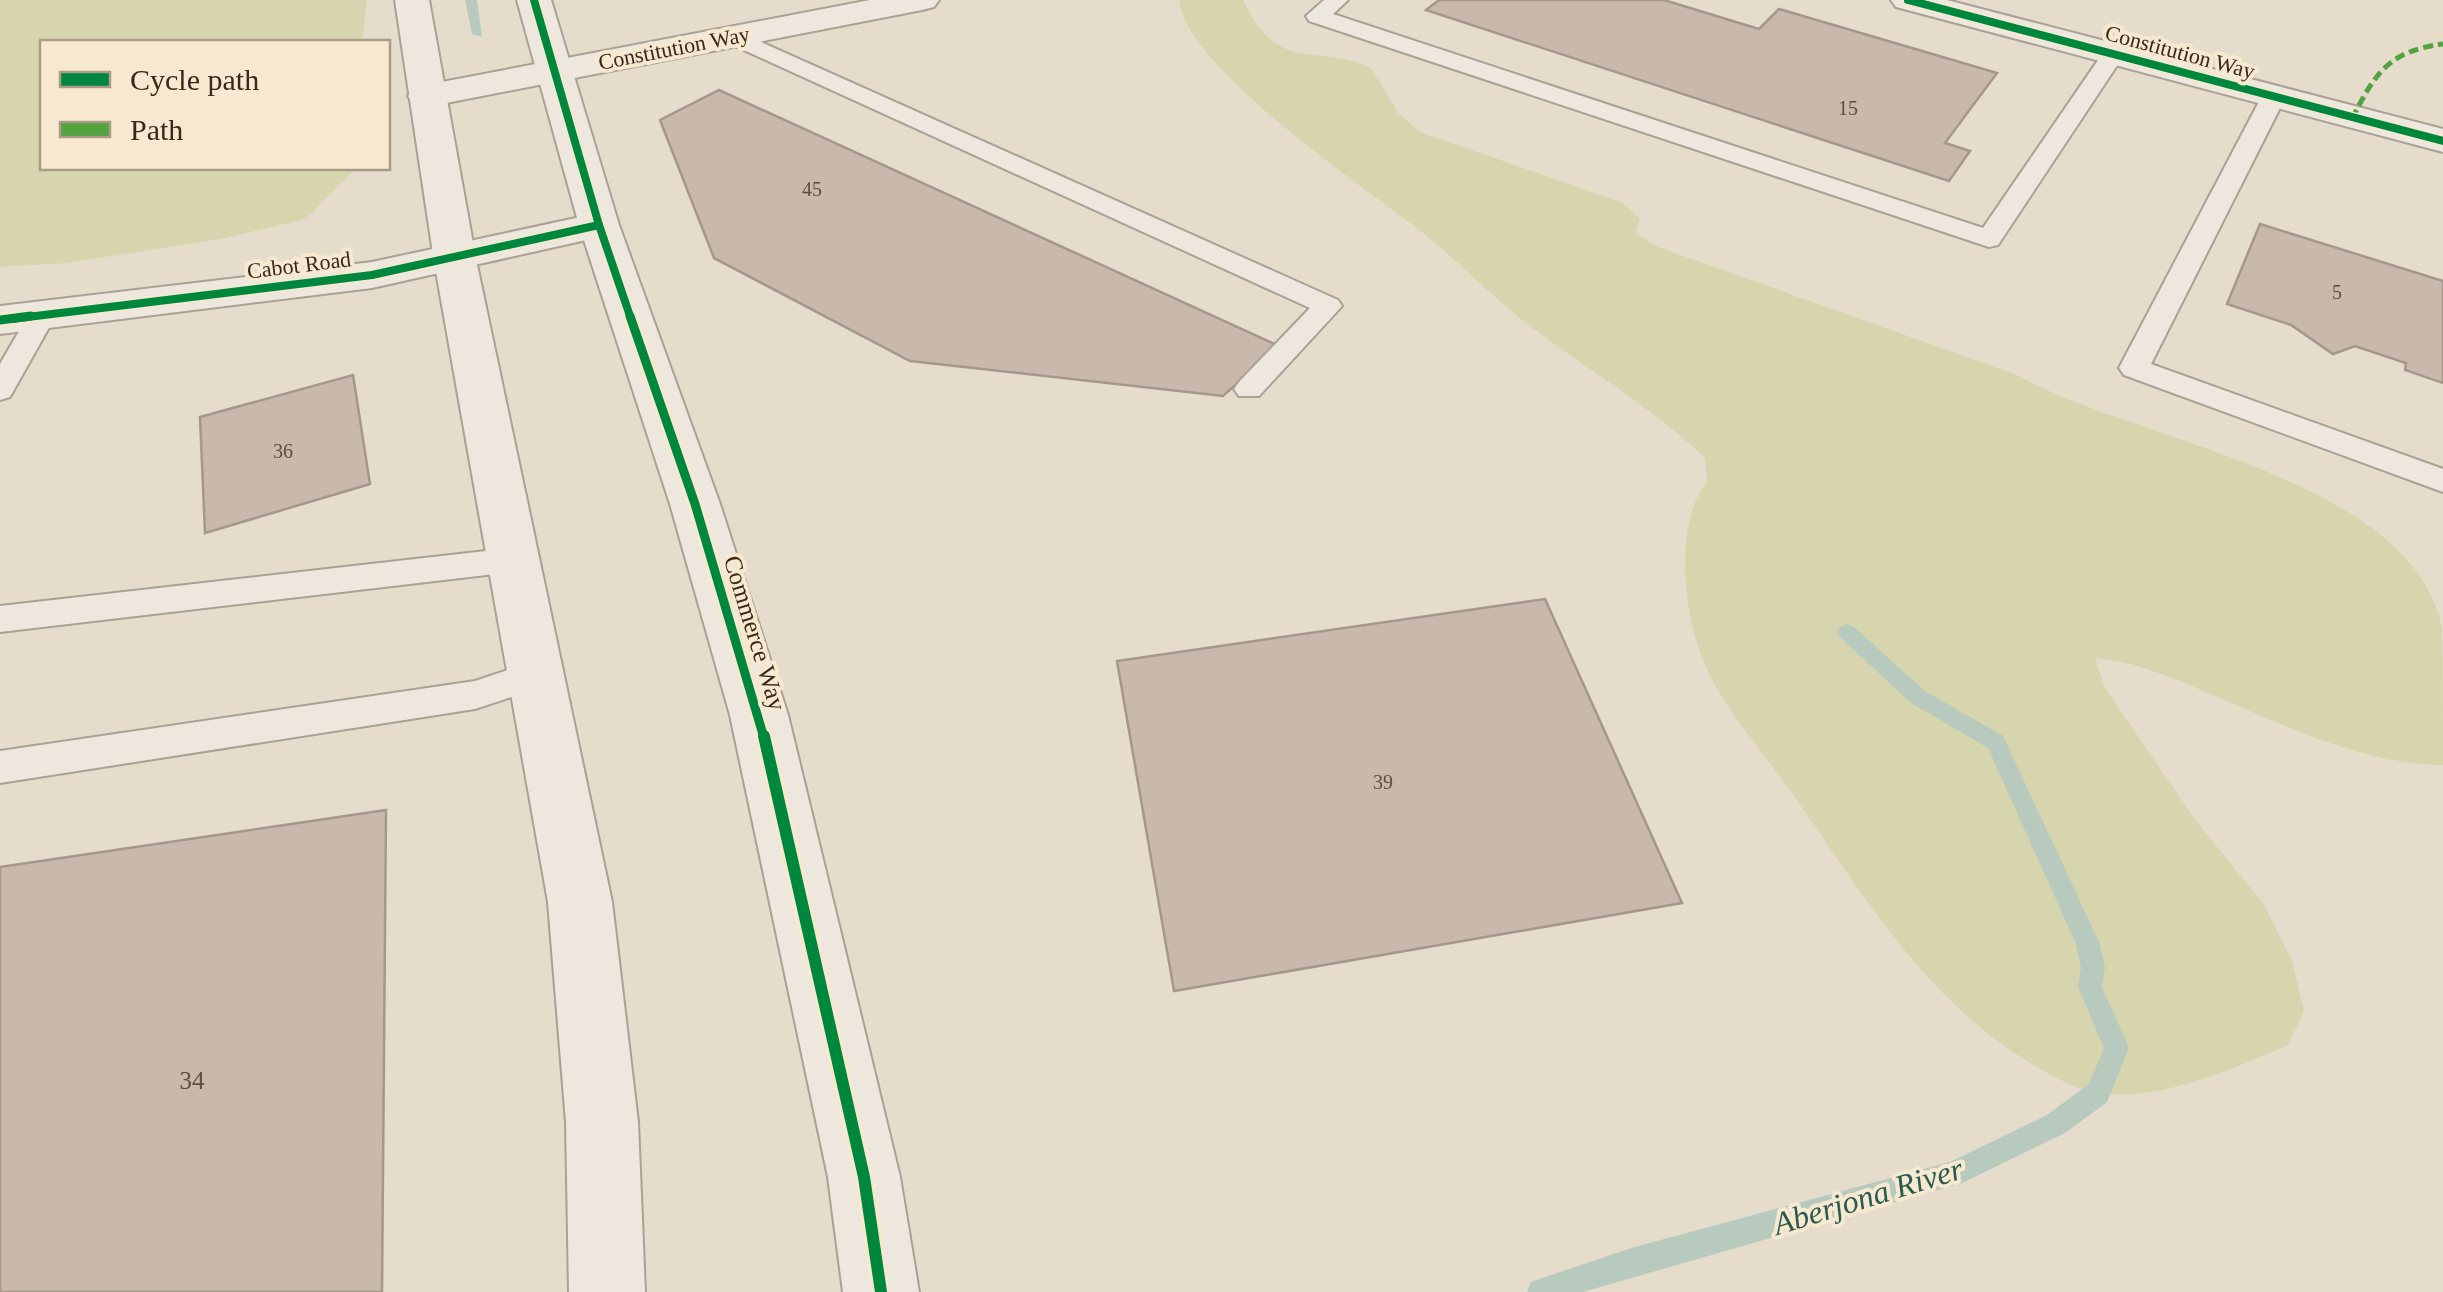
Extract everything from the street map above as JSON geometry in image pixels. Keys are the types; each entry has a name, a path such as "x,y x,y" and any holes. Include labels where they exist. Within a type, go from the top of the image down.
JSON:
{"street":[{"path":"412,0 454,260 580,902 602,1122 607,1292"},
{"name":"Commerce Way","path":"534,0 599,225 696,504 760,715 857,1140 880,1292"},
{"name":"Constitution Way","path":"426,96 922,0"},
{"name":"Constitution Way","path":"1908,0 1971,8 2114,55 2443,141"},
{"name":"Cabot Road","path":"0,320 316,284 454,260 599,225"}],"lane":[{"path":"1338,0 1317,16 1990,240 2114,55"},
{"path":"732,36 1328,306 1249,389"},
{"path":"2273,98 2134,368 2443,481"},
{"path":"0,390 42,315"},
{"path":"0,619 514,560"},
{"path":"0,767 475,695 535,675"}],"shaded area":[{"path":"0,0 367,0 362,40 40,40 40,170 354,170 306,219 220,239 66,263 0,267"},
{"path":"1179,0 1243,0 1256,24 1285,48 1371,68 1399,114 1420,132 1623,203 1640,219 1635,233 1658,247 2017,375 2067,399 2261,469 2324,499 2379,534 2420,576 2442,628 2443,765 2382,758 2352,750 2166,675 2095,658 2105,688 2196,821 2263,903 2292,961 2304,1011 2288,1045 2220,1073 2169,1088 2120,1095 2098,1093 2074,1086 2035,1066 1960,1010 1870,905 1738,720 1705,664 1692,625 1685,560 1690,517 1707,482 1705,458 1660,419 1516,315 1431,239 1280,124 1211,58 1189,27"}],"building":[{"path":"1439,0 1664,0 1759,29 1779,9 1997,73 1945,143 1970,151 1949,181 1426,10"},
{"path":"719,90 1279,346 1223,396 910,361 714,258 660,120"},
{"path":"2260,224 2443,281 2443,383 2405,370 2406,363 2355,346 2333,354 2291,325 2227,304"},
{"path":"353,375 370,484 205,533 200,417"},
{"path":"1545,599 1682,903 1174,991 1117,661"},
{"path":"386,810 382,1292 0,1292 0,867"}],"waterway":[{"name":"Aberjona River","path":"471,0 478,34"},
{"name":"Aberjona River","path":"1541,1292 1631,1262 1953,1174 2056,1124 2098,1093 2117,1048 2090,987 2093,968 2088,944 1996,742 1918,697 1847,632"}],"marked path":[{"path":"2352,119 2385,66 2408,51 2443,44"}],"cycle path":[{"path":"534,0 599,225 695,504 759,715 864,1177 881,1292"},
{"path":"1908,0 2443,141"},
{"path":"0,320 372,275 599,225"}]}
